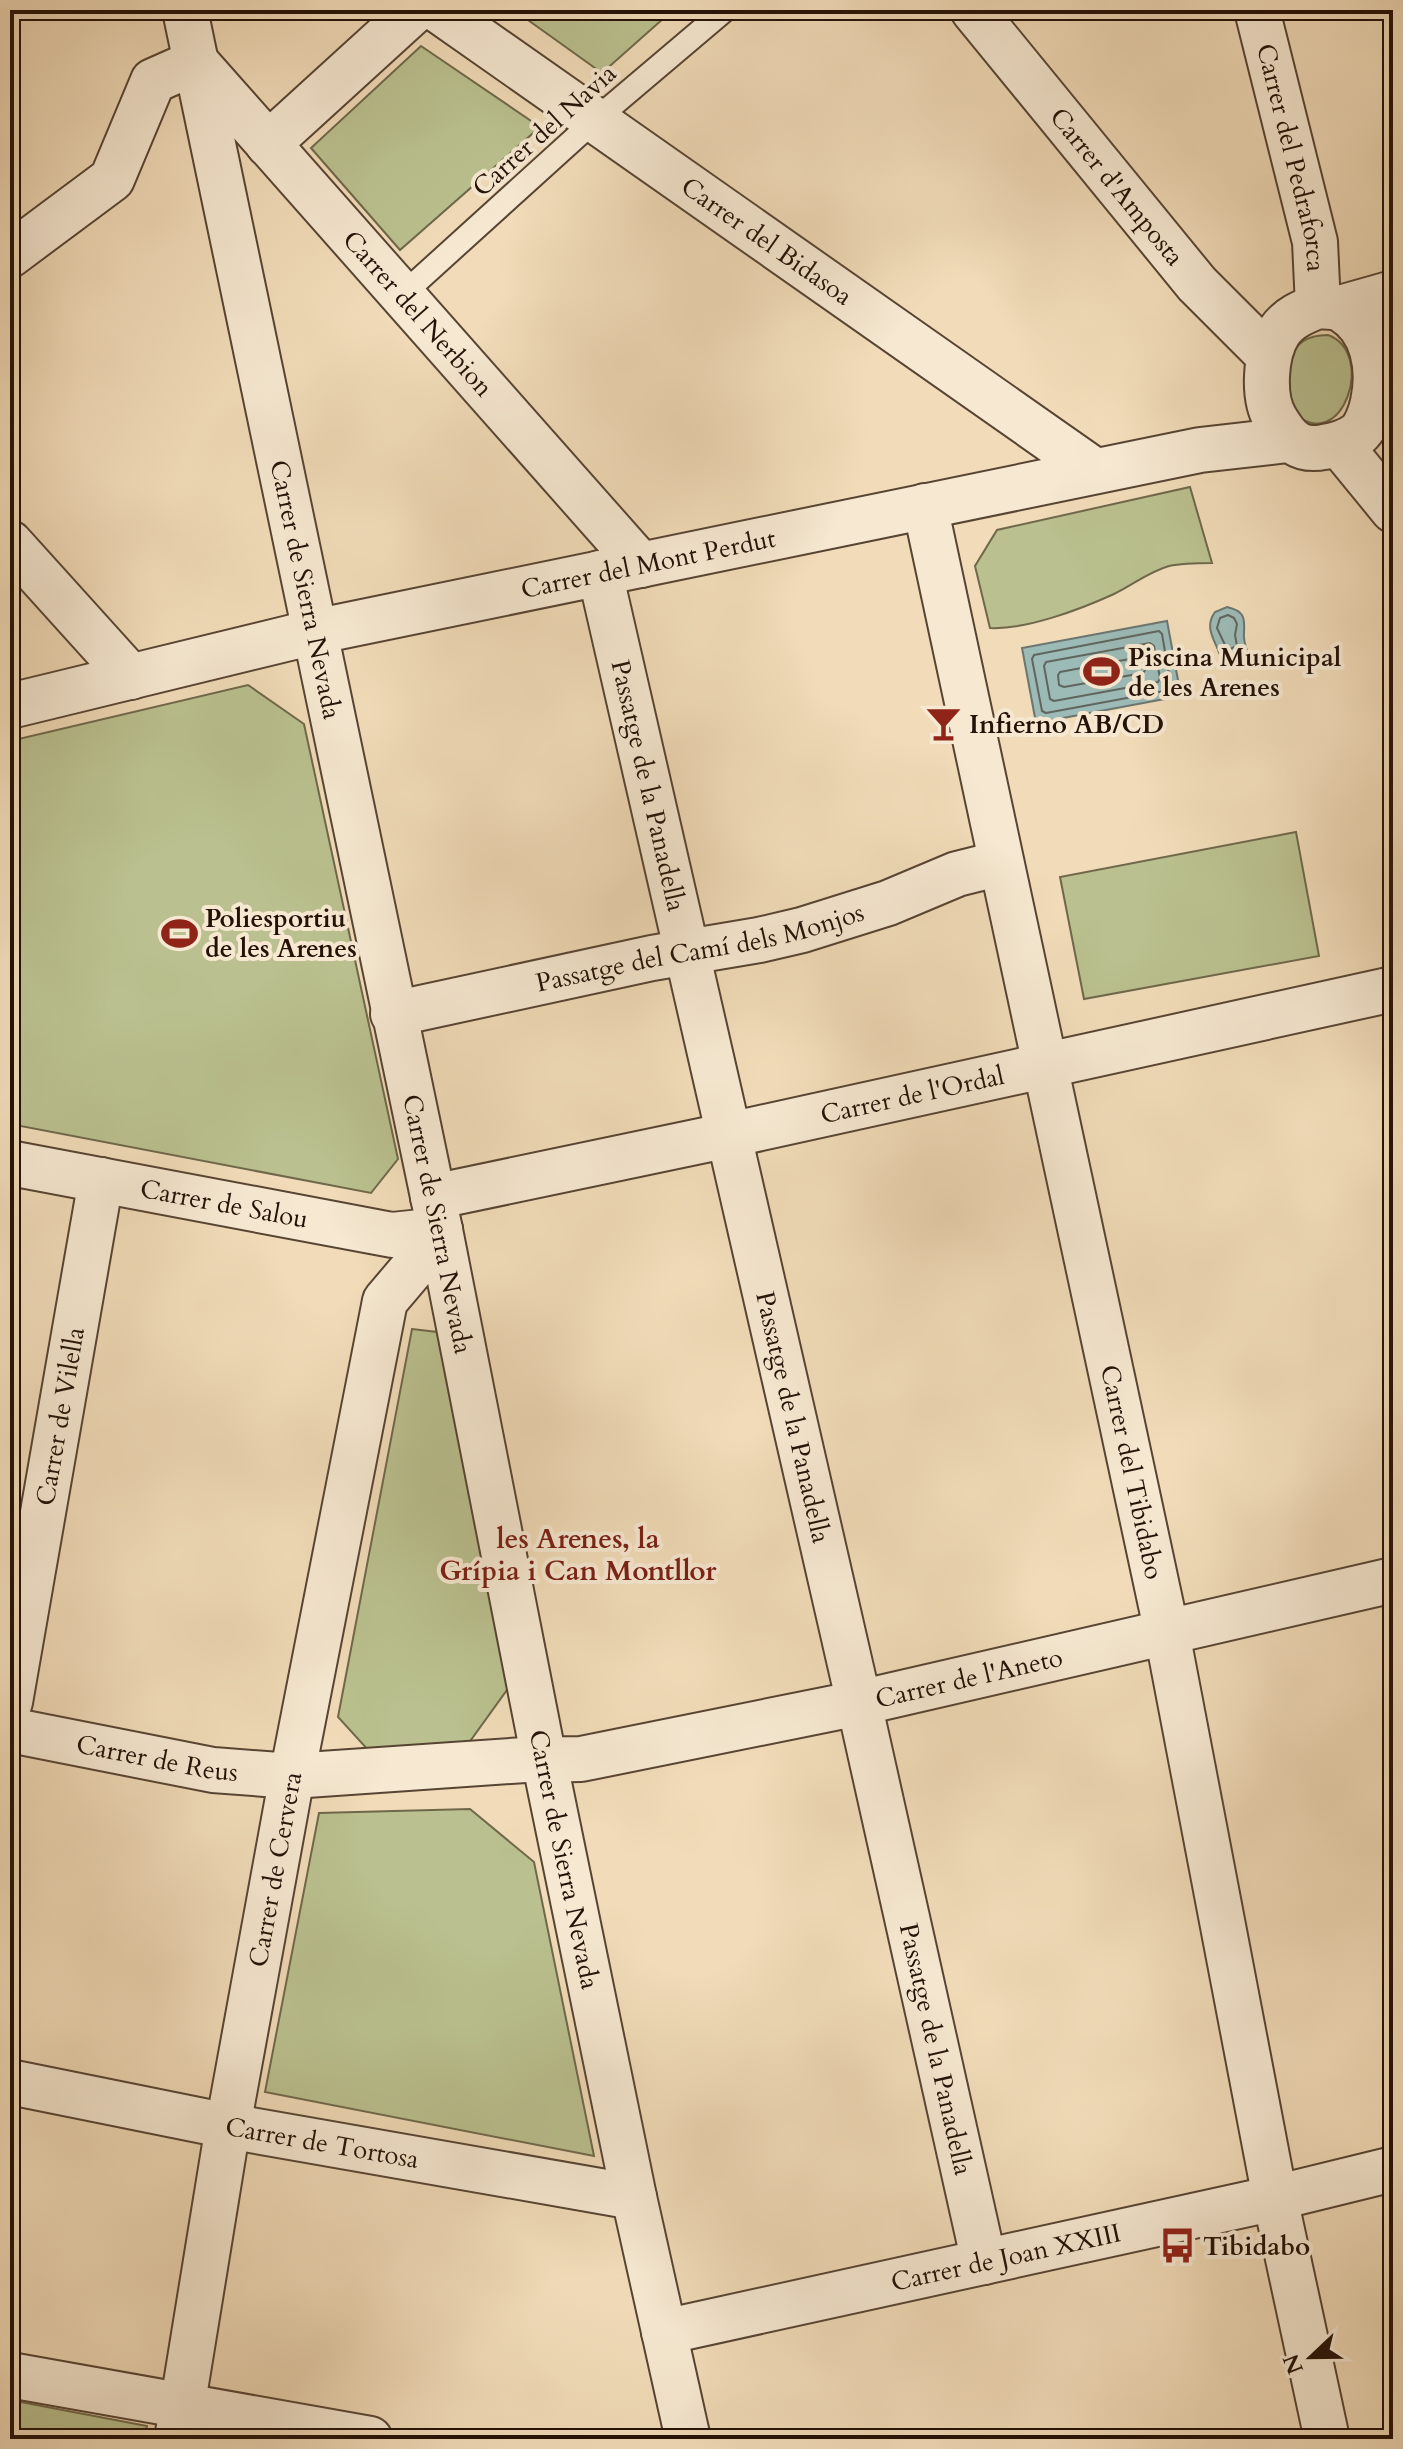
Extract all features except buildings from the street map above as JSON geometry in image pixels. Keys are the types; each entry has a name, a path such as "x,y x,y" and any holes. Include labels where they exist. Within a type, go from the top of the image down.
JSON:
{"street":[{"name":"Carrer de Sierra Nevada","path":"185,10 436,1214 634,2197 688,2439"},
{"path":"268,144 415,10"},
{"name":"Carrer del Bidasoa","path":"438,10 1095,471"},
{"name":"Carrer d'Amposta","path":"973,10 1197,284 1269,356"},
{"name":"Carrer del Pedraforca","path":"1257,10 1329,307"},
{"name":"Carrer del Nerbion","path":"196,62 402,295 620,569"},
{"path":"10,255 112,179 153,81 196,62"},
{"path":"1329,307 1357,322 1374,351 1382,408 1360,433 1339,444 1312,450 1288,440 1273,415 1266,383 1269,356 1279,332 1298,314 1329,307 1393,293"},
{"name":"Carrer del Mont Perdut","path":"10,706 314,632 1200,450 1288,440"},
{"path":"1339,444 1393,510"},
{"name":"Carrer del Tibidabo","path":"925,506 1167,1633 1275,2198 1327,2439"},
{"path":"10,543 131,677"},
{"name":"Passatge de la Panadella","path":"620,569 687,953 984,2262"},
{"name":"Passatge del Camí dels Monjos","path":"393,1014 652,958 802,930 888,903 957,874 1001,863"},
{"name":"Carrer de l'Ordal","path":"436,1214 729,1135 1393,989"},
{"name":"Carrer de Salou","path":"10,1163 392,1235 436,1214"},
{"name":"Carrer de Vilella","path":"10,1702 101,1180"},
{"name":"Carrer de Cervera","path":"385,1301 424,1255 436,1214"},
{"name":"Carrer de Cervera","path":"179,2423 228,2126 292,1776 385,1301 392,1235"},
{"name":"Carrer de l'Aneto","path":"544,1759 581,1759 859,1703 1393,1580"},
{"name":"Carrer de Reus","path":"10,1730 213,1770 292,1776 544,1759"},
{"name":"Carrer de Tortosa","path":"10,2082 228,2126 634,2197"},
{"name":"Carrer de Joan XXIII","path":"664,2332 1275,2198 1393,2169"},
{"path":"10,2375 179,2423 370,2439"}],"lane":[{"name":"Carrer del Navia","path":"402,295 594,121 725,10"}],"green space":[{"path":"514,10 673,10 602,73"},
{"path":"421,46 540,127 400,250 311,148"},
{"path":"1328,335 1343,345 1350,361 1348,397 1339,412 1327,421 1312,423 1295,414 1289,387 1290,362 1301,343 1312,337"},
{"path":"1190,487 1212,563 1169,566 1070,612 1020,626 990,628 975,566 997,530"},
{"name":"Poliesportiu de les Arenes","path":"248,685 304,724 398,1159 371,1193 10,1124 10,741"},
{"path":"1296,832 1319,956 1084,999 1060,877"},
{"path":"412,1329 437,1332 512,1683 468,1744 369,1751 338,1717"},
{"path":"470,1809 534,1862 594,2156 265,2092 319,1813"},
{"path":"10,2400 147,2426 144,2439 10,2439"}],"water":[{"path":"1227,607 1237,610 1242,616 1248,654 1221,658 1210,624 1215,612"},
{"name":"Piscina Municipal de les Arenes","path":"1167,621 1181,696 1036,723 1022,648"}],"place":[{"name":"Piscina Municipal de les Arenes","path":"1102,672"},
{"name":"Infierno AB/CD","path":"943,724"},
{"name":"Poliesportiu de les Arenes","path":"179,933"},
{"name":"Tibidabo","path":"1177,2246"}],"district":[{"name":"les Arenes, la Grípia i Can Montllor","path":"578,1554"}]}
